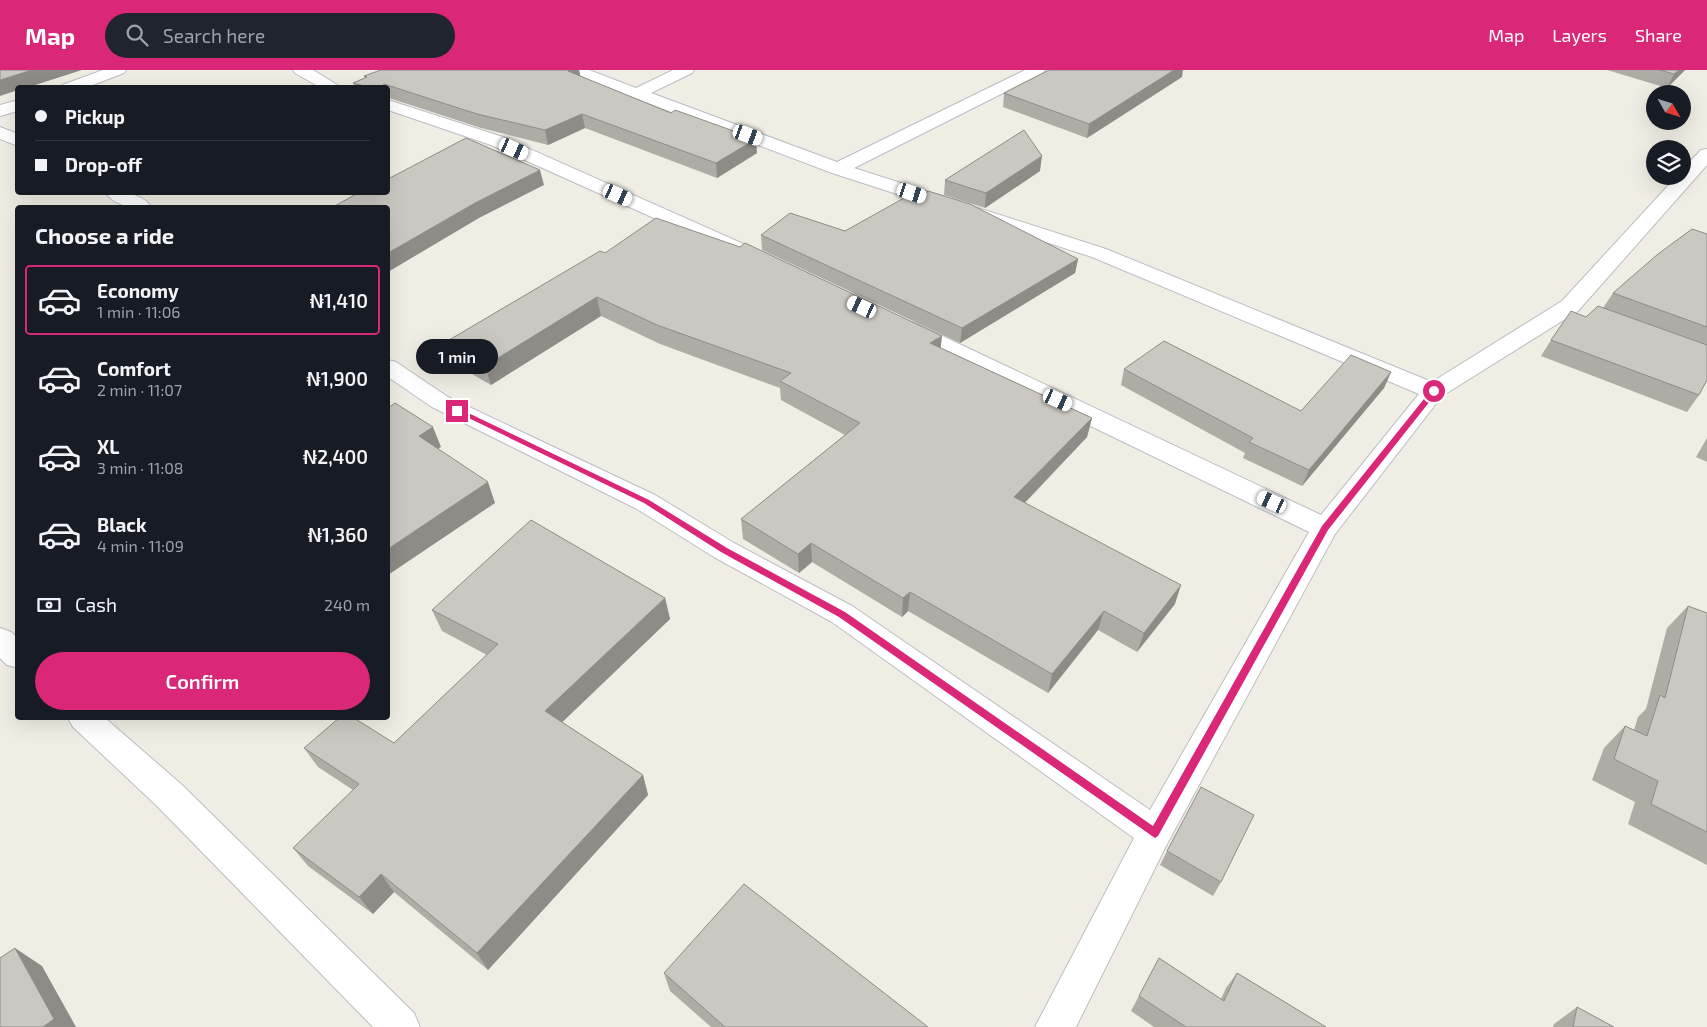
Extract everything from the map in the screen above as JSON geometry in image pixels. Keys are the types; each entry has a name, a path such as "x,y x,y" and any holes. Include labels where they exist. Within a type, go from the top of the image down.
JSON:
{"street":[{"path":"76,85 118,70"},
{"path":"301,70 328,85"},
{"path":"575,70 838,168 1099,253 1434,391"},
{"path":"638,93 686,70"},
{"path":"838,168 1037,70"},
{"path":"0,111 15,106"},
{"path":"390,106 497,142 764,260"},
{"path":"0,132 15,140"},
{"path":"1055,1027 1155,833 1325,528 1434,391 1579,310 1707,154"},
{"path":"119,195 138,205"},
{"path":"888,319 1325,528"},
{"path":"390,369 440,402 646,502 724,550 842,614 1155,833"},
{"path":"0,640 15,653"},
{"path":"86,720 169,795 400,1027"}],"building":[{"path":"0,70 32,70 0,80"},
{"path":"381,70 570,70 568,71 671,113 675,110 756,139 716,163 582,114 545,130 477,114 390,85 361,85 353,83 367,77 364,76"},
{"path":"1049,70 1174,70 1089,124 1004,93"},
{"path":"1660,70 1679,70 1674,74"},
{"path":"1024,130 1042,156 986,193 945,180"},
{"path":"466,138 540,170 475,203 390,252 390,205 336,205 355,195 390,195 390,178"},
{"path":"928,191 970,204 1078,259 962,328 761,235 790,213 845,231 913,193 920,197"},
{"path":"656,218 740,247 745,243 942,336 930,343 1092,418 1014,497 1181,585 1144,633 1104,611 1052,674 910,592 903,598 811,543 798,554 741,519 860,423 780,381 791,373 657,325 597,297 485,366 444,343 600,251 605,253"},
{"path":"1692,229 1707,234 1707,327 1613,293 1658,254"},
{"path":"1598,306 1707,345 1707,380 1699,395 1551,340 1571,311 1586,317"},
{"path":"1164,341 1301,411 1351,355 1391,372 1309,470 1249,442 1253,438 1124,369"},
{"path":"395,403 433,427 419,436 488,482 390,548 390,407"},
{"path":"531,520 665,598 545,711 643,775 477,953 381,874 359,897 293,848 359,784 304,748 337,720 357,720 394,743 498,644 432,610"},
{"path":"1688,606 1707,613 1707,832 1651,804 1658,781 1614,759 1625,726 1647,736 1660,695 1665,698"},
{"path":"1201,787 1254,815 1221,882 1167,851"},
{"path":"744,884 928,1027 725,1027 664,973"},
{"path":"15,948 54,1019 43,1027 0,1027 0,958"},
{"path":"1159,958 1224,1001 1237,973 1326,1027 1186,1027 1139,996"},
{"path":"1577,1007 1614,1027 1573,1027"}],"route":[{"path":"457,411 646,502 724,550 842,614 1155,833 1325,528 1434,391"}]}
